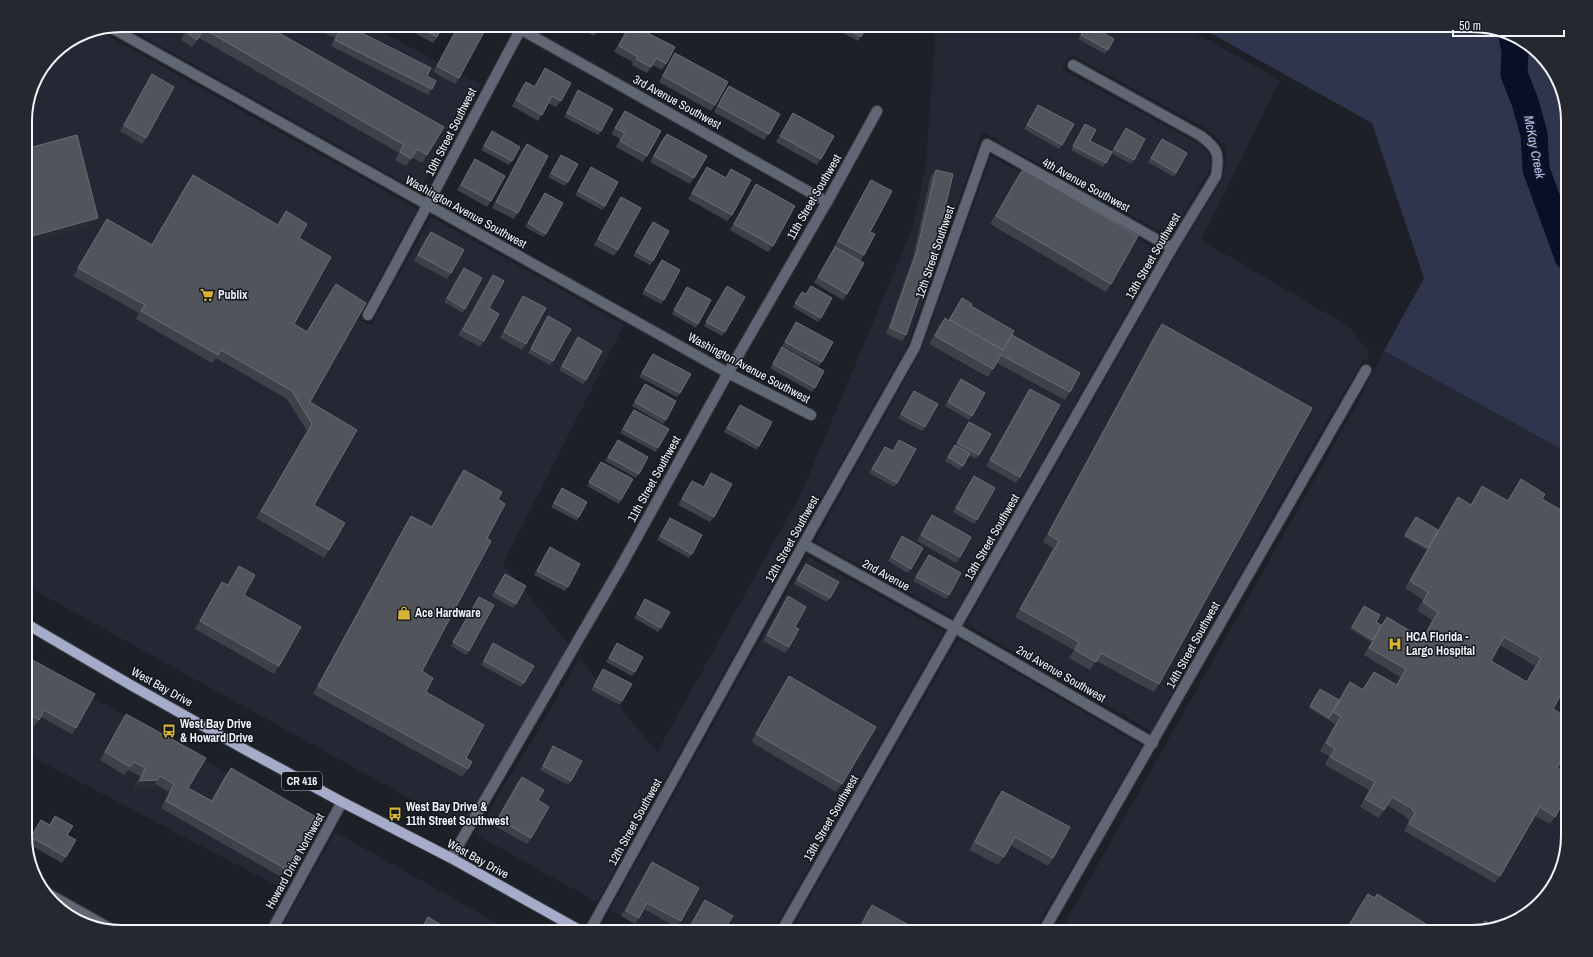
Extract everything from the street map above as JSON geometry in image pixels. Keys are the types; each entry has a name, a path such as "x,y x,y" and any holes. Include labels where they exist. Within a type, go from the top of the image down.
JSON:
{"main road":[{"name":"West Bay Drive","path":"32,627 129,684 342,802 451,858 571,925"}],"street":[{"name":"Washington Avenue Southwest","path":"119,32 728,373 811,415"},
{"name":"10th Street Southwest","path":"368,315 428,206 516,32"},
{"name":"3rd Avenue Southwest","path":"530,32 827,202"},
{"name":"13th Street Southwest","path":"785,925 1172,248 1216,176 1218,153 1213,145 1201,136 1073,65"},
{"name":"11th Street Southwest","path":"451,858 620,568 728,373 827,202 877,111"},
{"name":"4th Avenue Southwest","path":"987,144 1172,248"},
{"name":"12th Street Southwest","path":"593,925 915,347 987,144"},
{"name":"14th Street Southwest","path":"1047,925 1366,370"},
{"name":"2nd Avenue","path":"804,544 955,628"},
{"name":"2nd Avenue Southwest","path":"955,628 1153,742"},
{"name":"Howard Drive Northwest","path":"274,925 342,802"},
{"path":"59,899 99,922"}],"shaded area":[{"path":"135,32 382,32 481,85 452,141 419,191"},
{"path":"936,32 1194,32 1280,80 1201,240 1348,326 1370,353 1366,360 1364,359 1314,443 1151,731 966,624 1178,252 1222,180 1226,157 1228,155 1225,150 1225,143 1222,144 1218,138 1205,128 1070,54 1062,69 1197,143 1207,151 1210,156 1208,173 1170,237 996,140 997,138 984,133 982,134 908,344 801,533 597,902 475,834 542,724 579,658 657,752 802,492 913,227 926,165"},
{"path":"1209,32 1483,33 1495,35 1516,44 1526,50 1543,67 1552,82 1561,115 1561,449 1384,351 1424,278 1372,123"},
{"path":"104,34 417,209 358,319 371,325 431,217 624,325 503,564 569,645 529,716 461,827 32,589 32,115 35,98 39,87 50,67 62,54 82,41"},
{"path":"991,156 1161,252 953,617 815,541 922,349"},
{"name":"HCA Florida - Largo Hospital","path":"1384,351 1561,449 1561,836 1558,859 1549,880 1543,890 1526,907 1506,918 1483,924 1064,925 1359,401"},
{"path":"807,556 944,632 776,925 638,925 610,910"},
{"path":"958,639 1142,746 1038,925 794,925"},
{"path":"32,664 321,825 285,890 32,757"},
{"path":"335,832 501,925 283,925"}],"building":[{"path":"186,32 202,32 197,40"},
{"path":"209,32 277,32 444,127 427,155 417,149 411,159 400,152 404,145"},
{"path":"339,32 360,32 431,68 427,76 436,81 432,89 335,40"},
{"path":"428,32 440,32 437,37"},
{"path":"455,32 484,32 459,78 437,66"},
{"path":"626,32 646,32 675,47 666,64 656,58 651,67 636,59 638,57 619,46"},
{"path":"852,32 864,32 861,37"},
{"path":"1082,32 1102,32 1114,39 1108,50 1081,35"},
{"path":"675,53 728,82 715,105 663,76"},
{"path":"545,68 571,83 561,101 552,96 542,115 516,100 526,82 535,87"},
{"path":"152,74 174,87 146,138 124,125"},
{"path":"729,86 780,114 769,134 718,106"},
{"path":"578,90 613,109 601,131 567,113"},
{"path":"1038,105 1074,124 1062,145 1027,125"},
{"path":"625,111 661,131 647,156 620,141 625,133 615,128"},
{"path":"793,113 834,136 821,159 780,136"},
{"path":"1085,124 1096,130 1090,141 1112,152 1106,163 1073,146"},
{"path":"1126,128 1145,139 1134,160 1114,149"},
{"path":"492,131 520,147 512,161 484,146"},
{"path":"667,134 707,156 694,178 654,156"},
{"path":"77,135 98,218 32,236 32,147"},
{"path":"1162,139 1187,153 1176,173 1151,158"},
{"path":"527,144 548,156 518,213 496,202"},
{"path":"561,155 578,164 568,182 551,173"},
{"path":"475,159 505,176 491,201 461,185"},
{"path":"591,167 618,182 605,206 578,191"},
{"path":"707,167 726,178 731,169 751,180 732,215 692,193"},
{"path":"1023,169 1138,236 1111,284 996,216"},
{"path":"936,170 953,174 934,254 906,335 890,328 917,251"},
{"name":"Publix","path":"193,175 278,225 286,211 307,224 299,238 331,257 294,324 307,332 336,284 366,303 310,402 357,430 314,505 345,523 329,550 261,511 312,424 292,391 221,350 218,355 141,311 145,305 78,268 107,219 152,245"},
{"path":"871,180 892,191 870,232 875,234 864,255 838,241"},
{"path":"756,184 795,206 773,246 734,224"},
{"path":"545,193 563,203 546,234 528,223"},
{"path":"621,197 641,208 618,250 598,239"},
{"path":"653,222 669,231 653,261 636,252"},
{"path":"431,232 464,250 451,273 418,255"},
{"path":"835,247 864,263 847,294 818,277"},
{"path":"662,260 680,270 664,300 645,290"},
{"path":"464,268 482,278 465,309 447,298"},
{"path":"493,275 504,281 489,308 499,314 484,341 463,330"},
{"path":"727,286 745,297 725,332 706,322"},
{"path":"811,286 832,298 821,318 795,303 802,292 806,294"},
{"path":"687,287 711,300 698,324 674,310"},
{"path":"523,296 546,308 526,344 504,332"},
{"path":"962,298 972,304 971,306 1014,331 1003,350 950,320 949,321"},
{"path":"548,316 571,329 553,361 531,349"},
{"path":"945,318 1003,350 1012,335 1080,373 1070,392 1001,355 993,369 935,336"},
{"path":"796,322 833,342 822,362 785,342"},
{"path":"1162,324 1312,408 1159,684 1101,653 1096,662 1075,650 1079,642 1020,609 1059,541 1048,534"},
{"path":"578,337 602,351 586,380 562,366"},
{"path":"782,347 824,371 815,388 773,364"},
{"path":"653,354 691,374 680,393 642,373"},
{"path":"961,379 985,393 972,416 948,402"},
{"path":"645,384 676,401 666,420 635,402"},
{"path":"1030,389 1060,405 1020,477 990,460"},
{"path":"914,391 938,404 925,427 901,414"},
{"path":"740,405 772,422 759,446 727,428"},
{"path":"634,410 669,429 658,448 623,429"},
{"path":"969,422 991,434 979,455 957,443"},
{"path":"618,440 648,457 639,474 608,457"},
{"path":"899,440 916,449 897,483 872,469 885,447 893,451"},
{"path":"955,445 970,453 963,466 948,457"},
{"path":"601,462 633,479 621,500 589,482"},
{"name":"Ace Hardware","path":"464,470 502,492 498,499 505,504 487,538 491,541 422,671 433,678 426,692 484,725 466,758 472,762 468,769 318,686 411,516 432,527"},
{"path":"711,473 732,484 714,517 682,499 692,481 704,487"},
{"path":"974,476 995,488 977,520 956,508"},
{"path":"1521,479 1545,494 1542,499 1561,510 1561,694 1553,709 1561,714 1561,760 1557,768 1561,771 1561,806 1555,817 1540,807 1500,876 1409,824 1415,813 1411,808 1392,797 1384,810 1365,799 1375,782 1330,757 1335,749 1326,743 1341,716 1333,712 1350,682 1363,690 1374,672 1397,685 1406,669 1369,648 1387,617 1423,639 1438,612 1423,602 1428,592 1410,581 1458,497 1471,505 1482,486 1508,501","holes":["1504,637 1541,658 1527,682 1491,661"]},
{"path":"562,488 587,502 579,517 554,503"},
{"path":"932,515 971,537 960,557 921,535"},
{"path":"1416,517 1438,530 1428,548 1405,535"},
{"path":"670,518 702,535 692,554 660,536"},
{"path":"902,536 923,548 911,569 891,557"},
{"path":"550,547 580,564 568,587 537,571"},
{"path":"929,555 961,573 949,595 916,577"},
{"path":"806,564 839,582 830,598 797,580"},
{"path":"239,566 255,575 244,595 301,627 279,666 200,621 222,582 228,585"},
{"path":"505,574 526,586 516,604 495,592"},
{"path":"788,596 806,607 795,627 799,629 789,647 767,635"},
{"path":"479,597 494,605 469,651 453,642"},
{"path":"645,599 670,612 661,628 637,614"},
{"path":"1364,606 1380,615 1376,622 1381,625 1373,640 1352,627"},
{"path":"493,643 534,666 524,683 484,661"},
{"path":"617,643 643,657 635,672 609,658"},
{"path":"32,660 95,694 76,728 44,710 39,720 32,716"},
{"path":"603,669 632,684 622,701 594,686"},
{"path":"789,676 876,727 842,784 756,734"},
{"path":"1320,689 1339,700 1329,718 1310,706"},
{"path":"126,714 206,758 188,788 212,801 231,768 316,817 286,869 166,801 174,784 160,776 157,780 140,781 145,768 134,762 130,767 105,752"},
{"path":"553,746 582,761 571,781 543,766"},
{"path":"522,777 544,790 538,800 549,807 531,838 498,819"},
{"path":"1002,791 1070,827 1053,858 1015,837 1004,857 975,842"},
{"path":"55,816 73,826 67,835 76,840 66,857 32,838 41,820 50,825"},
{"path":"652,862 699,888 681,921 647,903 639,918 626,911"},
{"path":"1368,894 1375,898 1377,894 1426,924 1425,925 1349,925"},
{"path":"705,900 733,916 728,924 730,925 691,925"},
{"path":"872,905 909,925 862,925"},
{"path":"428,917 441,925 424,925"}],"waterway":[{"name":"McKay Creek","path":"1513,43 1515,51 1514,74 1525,102 1534,134 1536,169 1561,238"}],"place":[{"name":"Publix","path":"207,295"},
{"name":"Ace Hardware","path":"404,613"},
{"name":"HCA Florida - Largo Hospital","path":"1395,644"},
{"name":"West Bay Drive & Howard Drive","path":"169,731"},
{"name":"West Bay Drive & 11th Street Southwest","path":"395,814"}]}
